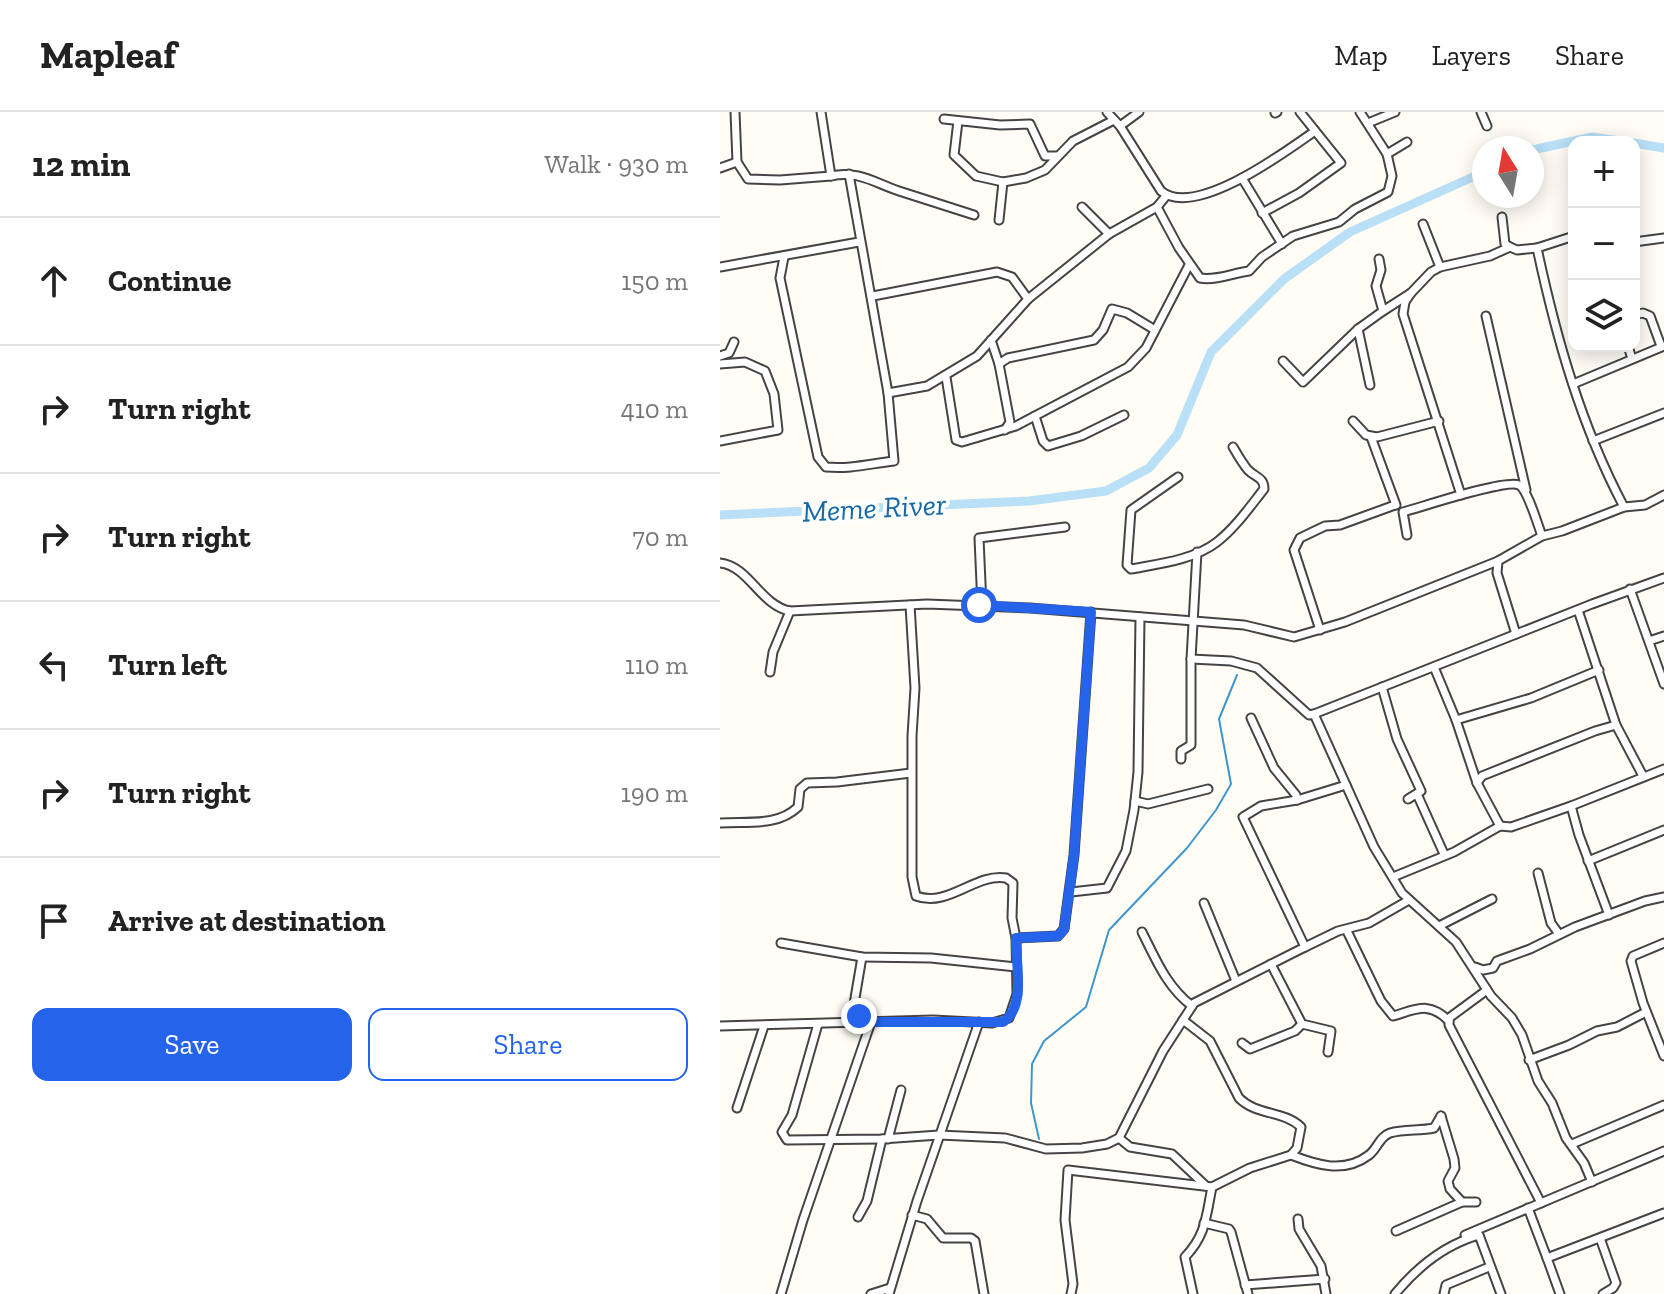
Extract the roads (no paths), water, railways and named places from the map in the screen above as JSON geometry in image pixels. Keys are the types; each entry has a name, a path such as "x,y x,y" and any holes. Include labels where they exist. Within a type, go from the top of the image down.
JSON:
{"street":[{"path":"735,112 737,162 748,179 780,180 849,174 868,177 894,189 974,215"},
{"path":"821,112 831,176"},
{"path":"1107,112 1161,191 1173,199 1189,198 1242,178 1268,165 1315,131"},
{"path":"958,121 954,155 976,176 1003,182 1026,178 1045,170 1073,141 1139,112"},
{"path":"1262,213 1299,193 1341,163 1300,112"},
{"path":"1157,207 1189,265 1204,279 1249,271 1262,257 1293,236 1339,222 1355,209 1388,192 1392,176 1387,154 1360,112"},
{"path":"1368,123 1395,112"},
{"path":"1481,112 1487,126"},
{"path":"944,119 1000,125 1030,124 1045,156 1059,155"},
{"path":"1387,154 1407,142"},
{"path":"720,168 737,162"},
{"path":"784,257 780,278 818,457 826,467 861,468 894,461 888,393 873,296 859,242 849,174"},
{"path":"1242,178 1282,244"},
{"path":"999,220 1003,182"},
{"path":"888,393 927,386 977,356 1028,299 1109,234 1157,207 1166,196"},
{"path":"1082,207 1109,234"},
{"path":"1502,217 1505,244 1517,250 1537,248 1568,238"},
{"path":"1423,224 1440,267"},
{"path":"1640,241 1664,238"},
{"path":"720,267 859,242"},
{"path":"1461,495 1403,314 1405,302 1431,272 1440,267 1490,256 1510,247"},
{"path":"1537,248 1573,384 1602,466 1624,507"},
{"path":"1379,259 1381,270 1376,286 1383,311"},
{"path":"946,377 956,440 962,442 1005,430 1128,367 1146,348 1189,265"},
{"path":"873,296 997,272 1012,277 1028,299"},
{"path":"1283,361 1303,382 1358,329 1411,293"},
{"path":"999,364 1020,355 1094,340 1103,330 1112,309 1127,313 1155,330"},
{"path":"1573,384 1663,346 1650,316 1640,314"},
{"path":"1486,316 1526,492 1542,536"},
{"path":"1358,329 1370,385"},
{"path":"991,340 1013,424"},
{"path":"720,356 729,353 734,342"},
{"path":"1630,352 1632,359"},
{"path":"720,364 745,362 765,371 774,394 778,430 720,441"},
{"path":"1593,441 1664,413"},
{"path":"1035,416 1043,441 1048,446 1081,436 1124,415"},
{"path":"1353,421 1371,437 1395,505 1403,512 1407,535"},
{"path":"1371,437 1439,421"},
{"path":"1178,477 1131,510 1127,565 1131,569 1197,552 1214,545 1232,529 1264,489 1264,482 1248,470 1233,447"},
{"path":"1403,512 1512,484 1519,485 1526,492"},
{"path":"720,563 732,565 770,603 790,611 910,605 982,606 1244,625 1294,637 1320,630 1498,561 1542,536 1624,507 1645,505 1664,495"},
{"path":"1320,630 1294,550 1300,538 1325,526 1340,525 1395,505"},
{"path":"982,606 979,538 1065,527"},
{"path":"1181,759 1181,751 1191,745 1191,659 1197,552"},
{"path":"1498,561 1497,573 1516,634"},
{"path":"1191,659 1231,661 1257,668 1309,715 1664,578"},
{"path":"1630,589 1664,684"},
{"path":"720,1026 1003,1022 1009,1018 1017,994 1013,883 998,876 956,893 928,900 916,896 912,877 911,773 915,688 910,605"},
{"path":"1578,610 1616,725 1643,776"},
{"path":"770,672 773,652 790,611"},
{"path":"1016,938 1060,935 1064,929 1071,892 1091,612"},
{"path":"1071,892 1100,891 1109,885 1126,851 1135,801 1140,617"},
{"path":"1649,641 1664,636"},
{"path":"1434,667 1473,772 1480,780 1500,826"},
{"path":"1456,720 1510,706 1599,670"},
{"path":"1382,687 1397,739 1421,791 1408,799"},
{"path":"1314,714 1374,847 1409,900 1456,942 1487,990 1512,1018 1522,1035 1538,1081 1592,1182"},
{"path":"1251,718 1274,768 1297,800"},
{"path":"1480,780 1616,725"},
{"path":"1393,877 1463,847 1500,826 1511,827 1664,769"},
{"path":"720,823 774,821 788,817 798,807 800,789 807,783 911,773"},
{"path":"1305,947 1243,817 1261,806 1297,800 1346,785"},
{"path":"1135,801 1148,804 1208,789"},
{"path":"1417,794 1444,854"},
{"path":"1571,806 1609,915"},
{"path":"1588,861 1664,830"},
{"path":"1538,873 1551,923 1559,934"},
{"path":"1474,967 1493,968 1497,961 1559,934 1645,901 1664,897"},
{"path":"1439,926 1492,899"},
{"path":"818,1024 792,1115 782,1132 787,1140 939,1135 1005,1138 1046,1149 1107,1144 1119,1138 1163,1051 1192,1006 1305,947 1338,931 1369,923 1409,900"},
{"path":"1204,903 1236,981"},
{"path":"1347,931 1381,1001 1393,1016 1433,1008 1449,1021 1541,1203"},
{"path":"1142,932 1165,978 1192,1006"},
{"path":"781,943 862,957 931,958 1016,967"},
{"path":"1664,943 1633,956 1631,961 1646,1012 1664,1056"},
{"path":"862,957 854,1004 868,1022"},
{"path":"1271,964 1302,1024 1331,1031 1328,1052"},
{"path":"1482,981 1487,968"},
{"path":"1449,1021 1487,990"},
{"path":"1529,1060 1597,1031 1617,1027 1646,1012"},
{"path":"1071,1294 1073,1284 1065,1220 1068,1170 1209,1187 1250,1168 1291,1155 1297,1148 1301,1127 1295,1121 1275,1113 1254,1110 1246,1105 1239,1098 1210,1041 1183,1020"},
{"path":"781,1294 868,1022"},
{"path":"871,1294 890,1291 912,1215 979,1022"},
{"path":"1242,1043 1250,1049 1295,1031 1302,1024"},
{"path":"737,1108 764,1026"},
{"path":"858,1217 867,1201 901,1090"},
{"path":"1572,1144 1664,1105"},
{"path":"1291,1155 1319,1165 1336,1167 1356,1162 1368,1156 1389,1134 1434,1128 1441,1116 1455,1168 1448,1181 1450,1189 1462,1202"},
{"path":"1119,1138 1130,1147 1172,1154 1209,1187"},
{"path":"1465,1235 1664,1151"},
{"path":"1193,1294 1185,1257 1197,1246 1209,1187"},
{"path":"1396,1231 1462,1202 1476,1202"},
{"path":"1528,1208 1560,1294"},
{"path":"1547,1258 1664,1213"},
{"path":"912,1215 927,1219 943,1238 971,1238 975,1241 984,1294"},
{"path":"1298,1219 1299,1229 1321,1266 1326,1294"},
{"path":"1204,1223 1229,1229 1246,1290 1325,1279"},
{"path":"1395,1294 1430,1258 1459,1240 1479,1235 1501,1294"},
{"path":"1600,1238 1616,1283 1603,1294"},
{"path":"1444,1294 1446,1285 1489,1267"}],"waterway":[{"path":"1544,147 1568,142"},
{"path":"1640,144 1664,148"},
{"name":"Meme River","path":"720,515 1029,501 1106,491 1149,468 1177,435 1211,352 1284,279 1350,232 1472,177"},
{"path":"1039,1139 1031,1103 1032,1064 1044,1041 1086,1007 1109,930 1187,848 1231,784 1219,719 1237,675"}]}
